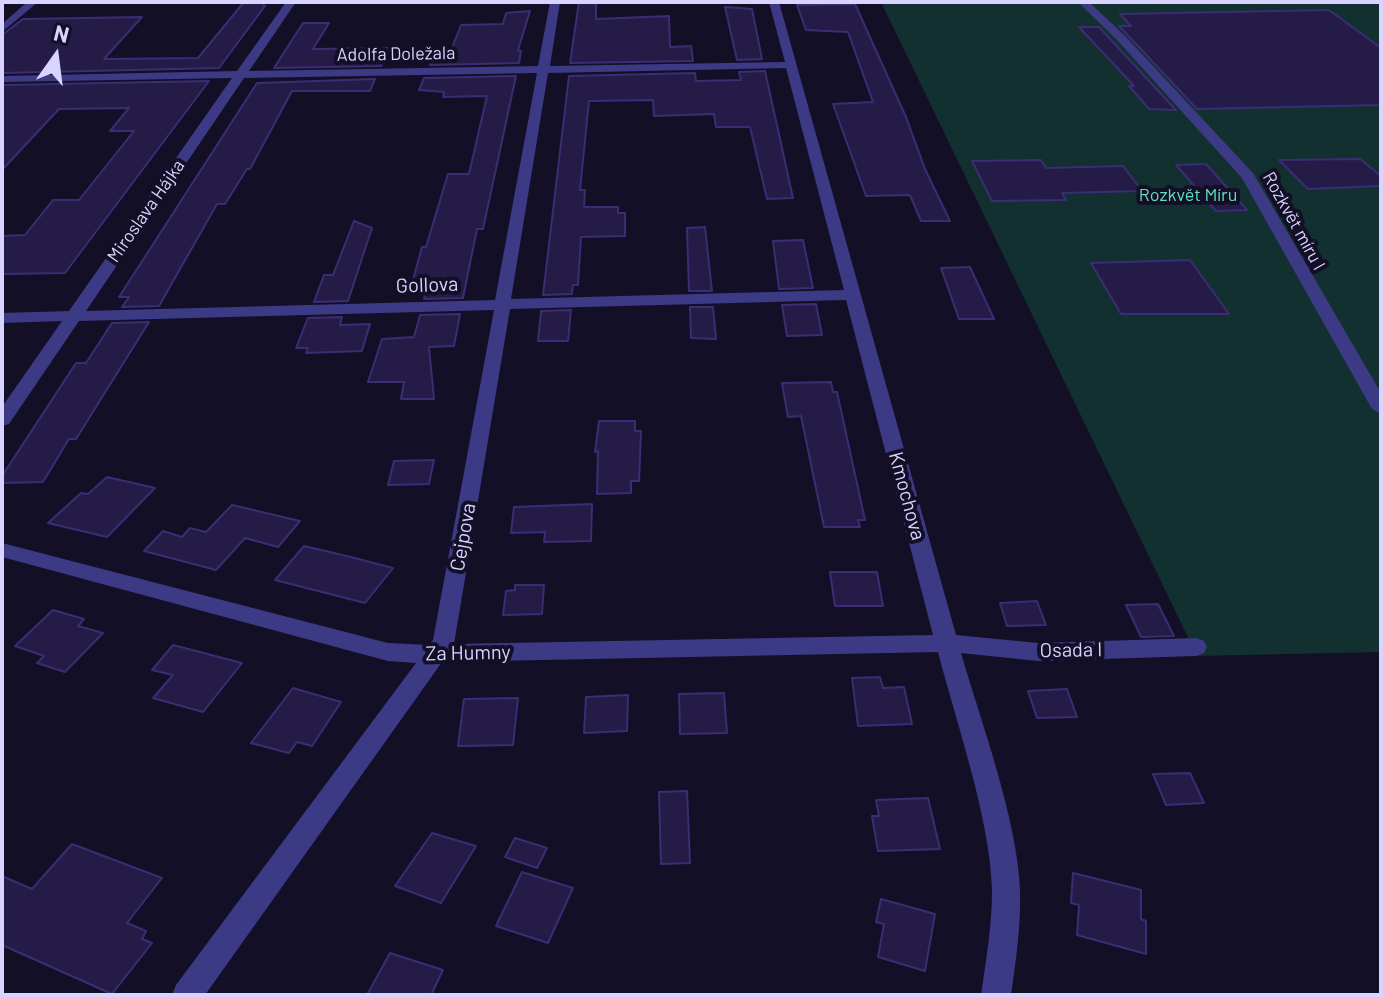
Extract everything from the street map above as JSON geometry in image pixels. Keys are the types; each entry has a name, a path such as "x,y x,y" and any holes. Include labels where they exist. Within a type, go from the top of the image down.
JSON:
{"street":[{"path":"2,29 33,2"},
{"name":"Miroslava Hájka","path":"2,420 291,2"},
{"name":"Cejpova","path":"187,995 438,653 447,630 555,2"},
{"name":"Kmochova","path":"774,2 995,821 1006,888 1005,933 996,995"},
{"name":"Rozkvět míru I","path":"1083,2 1121,38 1248,176 1381,409"},
{"name":"Adolfa Doležala","path":"2,79 791,65"},
{"name":"Gollova","path":"2,318 853,295"},
{"name":"Za Humny","path":"2,550 388,652 947,643"},
{"name":"Osada I","path":"947,643 1038,652 1196,647"}],"green space":[{"name":"Rozkvět Míru","path":"881,2 1381,2 1381,652 1197,656"}],"building":[{"path":"244,2 260,2 265,6 219,68 2,73 2,35 23,19 142,17 104,59 198,58"},
{"path":"579,2 596,2 596,19 669,16 670,47 691,46 693,61 570,63"},
{"path":"855,4 950,221 921,221 910,195 866,196 833,104 873,102 848,32 806,30 797,5"},
{"path":"725,7 752,9 762,59 737,60"},
{"path":"1329,10 1381,48 1381,105 1197,109 1119,26 1131,26 1120,14"},
{"path":"530,11 518,50 521,51 519,63 430,65 434,54 450,53 461,25 503,24 506,13"},
{"path":"303,23 329,23 313,49 389,48 381,66 274,68"},
{"path":"1079,27 1099,27 1176,110 1149,109 1129,86 1134,86"},
{"path":"765,71 793,198 767,199 750,127 716,127 714,114 654,116 653,100 589,101 580,190 585,190 584,207 618,207 618,213 625,213 625,236 581,237 578,285 573,285 572,294 543,295 569,76 695,73 696,81 741,80 739,72"},
{"path":"516,76 483,229 477,229 463,298 424,299 427,287 411,287 422,247 426,247 448,174 469,174 487,96 443,97 444,92 419,90 424,78"},
{"path":"375,79 370,91 292,91 250,169 247,169 225,204 217,204 159,306 122,307 129,297 119,297 257,83"},
{"path":"209,81 65,273 2,274 2,236 25,235 53,200 79,200 134,131 110,131 129,108 59,109 2,170 2,85"},
{"path":"1360,159 1381,176 1381,186 1308,189 1279,160"},
{"path":"1041,160 1046,168 1123,166 1142,191 1062,193 1066,200 992,201 972,161"},
{"path":"1206,164 1247,210 1216,211 1176,165"},
{"path":"354,221 372,228 348,301 314,302 324,275 333,275"},
{"path":"705,227 712,291 689,291 687,228"},
{"path":"803,240 813,288 779,289 773,241"},
{"path":"1190,260 1229,314 1121,314 1091,263"},
{"path":"970,267 994,319 959,319 941,268"},
{"path":"816,304 822,335 787,336 782,305"},
{"path":"690,307 713,307 716,339 691,338"},
{"path":"571,310 568,341 538,341 541,311"},
{"path":"460,314 454,346 429,347 434,399 401,399 404,382 368,382 382,339 414,337 420,315"},
{"path":"342,317 340,325 370,324 362,351 306,353 308,348 296,348 308,318"},
{"path":"149,322 76,439 69,439 43,482 2,483 2,476 76,363 86,363 112,323"},
{"path":"831,382 833,392 837,392 865,520 858,520 860,527 824,527 801,416 788,417 782,383"},
{"path":"599,421 635,421 635,431 641,431 639,481 631,481 631,493 597,494 598,451 595,452"},
{"path":"434,460 429,484 388,485 394,461"},
{"path":"107,477 155,488 107,537 48,523 81,493 88,494"},
{"path":"592,504 591,541 544,542 545,532 511,533 514,507"},
{"path":"232,505 300,521 278,547 245,538 216,570 144,551 163,531 182,537 190,528 206,532"},
{"path":"304,546 393,568 365,603 275,580"},
{"path":"830,572 877,572 883,606 835,606"},
{"path":"515,585 544,585 542,614 503,615 506,591 515,590"},
{"path":"1037,601 1046,625 1007,626 1000,603"},
{"path":"1158,604 1174,636 1141,637 1126,605"},
{"path":"53,610 84,619 78,626 103,633 65,672 37,663 44,656 15,646"},
{"path":"173,645 242,663 203,712 153,698 173,675 152,670"},
{"path":"880,677 883,688 904,687 912,724 858,726 852,678"},
{"path":"293,688 341,702 312,746 297,742 289,753 251,743"},
{"path":"1067,689 1077,717 1037,718 1028,691"},
{"path":"724,693 727,733 680,734 679,694"},
{"path":"628,695 627,731 584,733 586,697"},
{"path":"518,698 513,745 458,746 464,699"},
{"path":"1190,773 1204,803 1166,805 1153,774"},
{"path":"687,791 690,863 661,864 659,792"},
{"path":"928,798 940,849 878,851 872,816 879,816 876,800"},
{"path":"432,833 476,846 441,903 395,886"},
{"path":"515,838 547,848 537,868 505,857"},
{"path":"72,844 162,878 127,923 146,931 142,939 152,943 112,994 2,945 2,876 32,889"},
{"path":"522,872 573,888 548,943 496,926"},
{"path":"1073,873 1141,890 1141,919 1146,921 1146,954 1077,935 1079,905 1071,903"},
{"path":"881,899 935,914 925,971 878,957 884,924 876,922"},
{"path":"390,953 443,970 431,995 367,995"}]}
